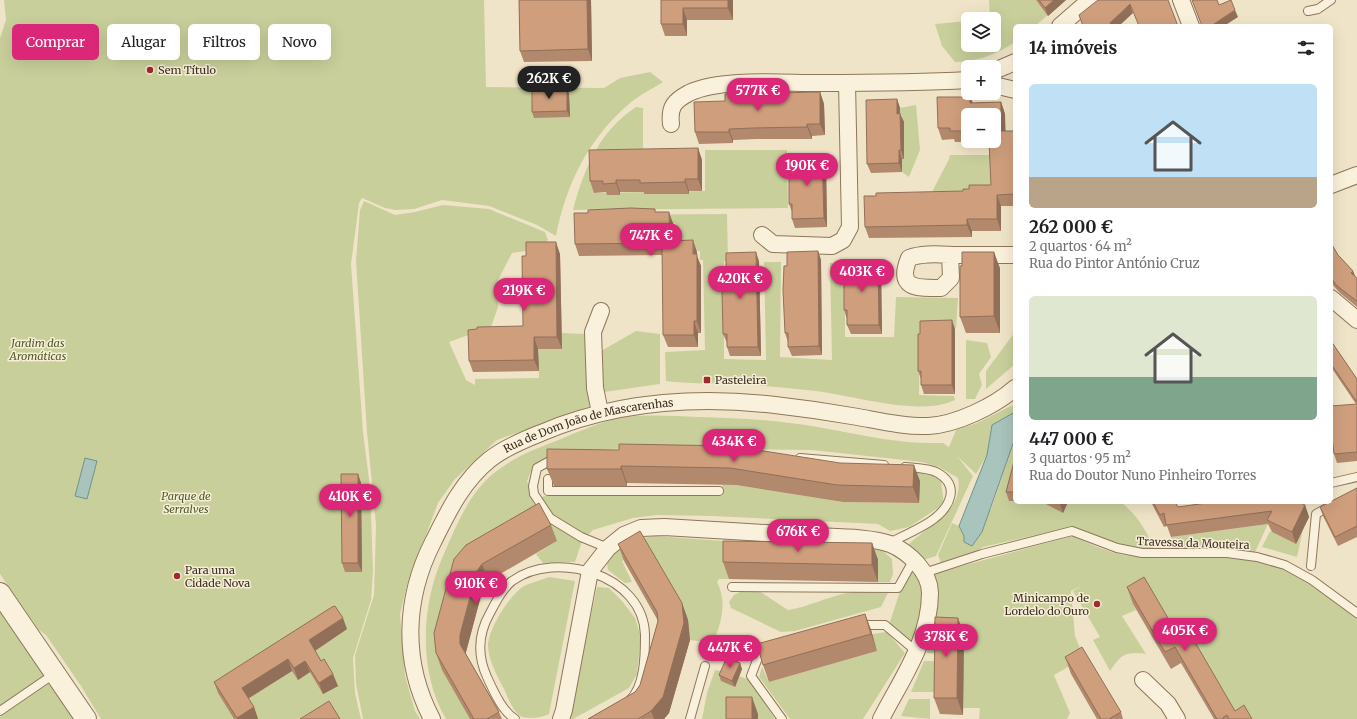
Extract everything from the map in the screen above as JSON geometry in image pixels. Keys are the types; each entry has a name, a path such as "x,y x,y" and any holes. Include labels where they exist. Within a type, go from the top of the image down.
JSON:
{"street":[{"path":"1062,24 1090,0"},
{"path":"1181,0 1190,24"},
{"path":"1001,68 1013,63"},
{"path":"670,124 670,111 675,102 689,93 706,88 751,82 847,83 961,80"},
{"path":"762,235 773,244 789,246 832,246 843,240 850,227 847,83"},
{"path":"1001,87 1013,90"},
{"path":"1333,184 1357,175"},
{"path":"950,255 1013,255"},
{"path":"1333,300 1357,320"},
{"path":"600,412 595,388 593,332 601,311"},
{"name":"Rua de Dom João de Mascarenhas","path":"432,719 418,683 412,660 409,627 415,591 425,558 455,498 469,480 489,460 515,444 547,430 600,412 631,406 664,403 737,402 789,407 893,424 929,426 973,415 1006,396 1013,390"},
{"path":"561,719 564,710 590,571 608,548 624,535 641,528 664,527 829,537 888,544 902,550 924,573 930,592 927,615 917,652 881,719"},
{"path":"0,593 86,719"},
{"path":"1143,680 1168,704 1177,719"}],"lane":[{"path":"1308,11 1318,9 1331,0"},
{"path":"562,456 537,468 533,486 534,494 550,518 581,537 608,548"},
{"path":"790,457 896,466 937,472 946,479 951,495 946,508 934,520 888,544"},
{"path":"1333,483 1357,477"},
{"path":"548,478 548,491 719,491"},
{"path":"1311,566 1316,514 1337,502"},
{"name":"Travessa da Mouteira","path":"924,573 982,554 1072,532 1117,548 1142,554 1227,553 1257,556 1285,565 1312,580 1357,613"},
{"path":"732,587 898,588 914,561"},
{"path":"515,719 496,696 480,658 480,638 486,619 505,589 512,581 532,571 548,567 590,571 613,583 628,595 638,611 644,629 645,650 638,687 631,700 620,709"},
{"path":"853,627 860,624 885,625 917,652"},
{"path":"780,648 759,655 751,676 782,719"},
{"path":"690,719 705,666"},
{"path":"0,710 54,674"}],"green space":[{"name":"Parque de Serralves","path":"4,0 484,0 486,87 604,88 620,78 650,72 663,82 629,104 615,117 591,147 573,180 560,217 556,236 537,225 489,206 442,200 414,209 396,210 385,208 362,198 359,203 351,264 363,432 370,487 373,571 371,600 353,658 355,693 361,719 101,719 81,686 46,635 39,630 0,574 0,38 6,20"},
{"path":"989,0 1036,0 1048,15 1037,24 1013,24 1013,43 1001,50 1001,12 990,12"},
{"path":"961,22 961,52 996,52 979,59 961,60 955,62 942,46 935,24"},
{"path":"916,105 920,150 909,177 902,172 900,108"},
{"path":"636,107 643,108 643,153 594,193 705,191 705,150 787,150 788,208 573,210 582,180 595,152 612,127"},
{"path":"950,155 992,155 993,195 935,202 933,190"},
{"path":"364,201 395,215 443,205 489,209 545,232 548,240 540,249 512,253 497,282 498,307 491,327 449,342 466,380 475,385 475,379 539,378 538,349 561,349 561,333 586,334 593,405 497,440 455,479 438,503 407,585 400,614 405,676 415,711 420,719 363,719 356,684 355,655 374,595 376,525 367,432 356,261 360,210"},
{"path":"727,214 728,261 724,261 724,359 766,360 764,262 781,262 780,357 832,360 830,263 845,263 845,337 894,337 896,297 958,298 956,328 920,326 919,395 954,396 955,400 940,405 902,406 823,392 788,388 666,381 665,352 705,350 703,260 700,260 700,251 677,251 676,223 579,225 579,215"},
{"path":"636,331 660,334 660,384 604,392 599,388 601,351"},
{"path":"1013,335 1013,366 986,389 986,371"},
{"path":"966,340 987,343 991,357 979,374 982,385 975,399 966,399"},
{"path":"1013,405 1013,414 992,425 987,455 976,474 957,456 973,476 936,556 923,560 908,545 943,516 956,500 958,478 939,467 922,462 812,450 651,448 569,450 534,464 527,481 534,504 544,496 666,494 722,495 722,485 736,485 843,502 919,503 905,470 932,474 941,481 944,504 909,527 890,531 878,524 712,516 657,515 633,518 593,530 582,541 575,562 543,563 536,554 557,541 460,576 470,719 446,719 437,701 427,660 426,638 430,596 443,556 466,507 486,480 510,462 537,448 598,424 625,417 671,416 733,418 779,422 904,442 943,443 949,447 956,430 977,423"},
{"path":"1013,444 1013,504 1123,504 1141,524 1155,550 1139,551 1062,529 983,547 966,558 942,566 938,555 952,523 959,526 964,536 991,509"},
{"path":"1268,524 1255,552 1228,549 1173,548 1171,537"},
{"path":"1303,529 1297,557 1262,547 1270,531 1296,544"},
{"path":"656,536 736,542 729,558 729,579 719,579 717,582 723,604 719,626 714,640 705,642 690,640 688,620 646,548 622,561 632,582 625,583 608,570 607,563 620,546 642,538"},
{"path":"1072,536 1103,549 1123,555 1163,558 1242,558 1281,566 1297,575 1357,617 1357,719 1236,719 1188,659 1133,604 1136,610 1122,616 1146,654 1133,653 1124,655 1110,671 1093,640 1100,637 1073,591 1083,585 1071,591 1075,636 1084,658 1054,675 1070,713 1067,719 979,719 980,708 963,708 940,654 927,653 938,605 938,596 933,574"},
{"path":"863,548 882,550 892,559 893,574 890,582 878,582"},
{"path":"914,567 919,576 923,595 921,615 913,644 889,625 900,591"},
{"path":"549,577 575,581 549,714 536,718 522,717 516,712 511,704 494,668 488,651 489,639 501,612 514,595 526,585"},
{"path":"597,587 609,588 622,601 635,618 641,637 637,674 629,688 573,719 569,719"},
{"path":"742,591 759,591 788,610 852,592 888,593 881,607 795,631 781,632 731,608 729,602 734,595"},
{"path":"0,612 45,677 0,708"},
{"path":"887,632 905,653 863,719 790,719 759,677 762,667 769,682 877,651 872,634"},
{"path":"924,661 941,661 940,692 911,692"},
{"path":"715,670 725,672 734,687 739,676 750,680 775,719 758,719 758,714 732,719 702,719 707,693"},
{"path":"51,682 75,719 0,719 0,717"},
{"path":"909,699 930,699 930,719 901,716"}],"water":[{"path":"1013,413 1013,444 982,532 972,546 964,542 964,536 959,526 987,455 992,425"},
{"path":"85,458 97,461 87,499 75,496"}],"building":[{"path":"519,0 587,0 588,49 520,51"},
{"path":"661,0 728,0 728,8 683,8 683,24 661,24"},
{"path":"1039,0 1054,0 1045,8"},
{"path":"1098,0 1168,0 1177,24 1138,24 1130,4 1111,24 1082,24 1079,15"},
{"path":"1192,0 1217,0 1219,5 1231,0 1235,10 1214,24 1201,24"},
{"path":"532,88 567,88 567,111 532,112"},
{"path":"820,92 820,124 807,124 807,127 729,129 729,132 695,132 694,102 725,101 725,94"},
{"path":"937,97 961,97 961,100 970,100 970,103 1001,102 1001,108 961,108 961,131 950,131 950,128 938,128"},
{"path":"897,99 897,114 900,113 901,150 899,150 899,163 867,164 866,100"},
{"path":"1001,131 1013,131 1013,194 997,195 997,219 967,219 967,225 865,227 864,196 876,196 876,193 963,191 963,189 969,189 969,185 991,185 989,148 1001,148"},
{"path":"698,148 698,179 685,179 685,182 640,183 640,180 616,180 616,183 603,184 603,181 590,181 589,150"},
{"path":"822,154 824,218 792,219 792,204 789,204 789,168 791,168 791,155"},
{"path":"631,208 655,209 655,212 669,212 670,241 693,240 693,254 697,254 697,321 694,321 694,335 663,335 662,243 575,244 574,213 588,213 588,210"},
{"path":"526,242 556,242 557,337 534,337 534,360 469,361 468,330 477,329 477,327 523,326 522,256 526,256"},
{"path":"1333,246 1338,255 1353,271 1351,273 1357,278 1357,301 1337,286 1333,281"},
{"path":"818,251 819,346 788,347 788,333 785,333 783,290 784,266 787,266 787,252"},
{"path":"756,252 758,347 727,347 727,334 723,334 722,291 722,267 726,267 726,253"},
{"path":"962,252 994,252 994,316 960,317 960,266 962,266"},
{"path":"878,260 879,325 847,325 847,310 844,310 844,274 847,274 847,261"},
{"path":"952,320 952,385 921,385 921,371 918,371 918,334 920,334 920,321"},
{"path":"1333,344 1357,379 1357,402 1333,367"},
{"path":"1357,404 1357,452 1334,454 1333,406"},
{"path":"619,444 732,446 840,463 914,465 913,487 837,485 730,468 621,466 621,469 547,469 547,449 619,450"},
{"path":"1013,466 1013,492 1006,492"},
{"path":"341,474 358,474 358,563 342,563"},
{"path":"1357,488 1357,526 1335,537 1320,507 1326,504 1333,504 1333,500"},
{"path":"539,503 551,525 482,564 477,571 460,635 460,644 499,712 487,719 474,719 436,653 434,633 454,559 466,545"},
{"path":"1154,504 1176,504 1178,507 1199,504 1305,505 1292,532 1267,520 1272,511 1166,525 1164,513 1160,515"},
{"path":"640,531 682,603 684,623 663,697 651,711 638,719 588,719 635,692 640,685 658,621 657,612 618,544"},
{"path":"723,541 872,543 872,565 723,562"},
{"path":"1144,577 1182,642 1192,637 1235,711 1244,705 1252,719 1229,719 1227,715 1221,719 1217,719 1175,647 1165,652 1127,587"},
{"path":"335,606 343,618 309,640 321,661 324,659 333,674 319,683 305,661 294,668 288,659 242,688 254,707 237,718 214,682"},
{"path":"865,614 871,634 763,665 757,644"},
{"path":"935,617 958,618 957,698 934,698"},
{"path":"1082,647 1121,712 1109,719 1101,719 1065,657"},
{"path":"727,657 740,663 732,681 719,675"},
{"path":"726,697 752,697 752,719 726,719"},
{"path":"329,701 340,719 300,719"}],"place":[{"name":"Sem Título","path":"150,70"},
{"name":"Pasteleira","path":"707,380"},
{"name":"Para uma Cidade Nova","path":"177,576"},
{"name":"Minicampo de Lordelo do Ouro","path":"1097,604"}],"park label":[{"name":"Jardim das Aromáticas","path":"38,349"}]}
